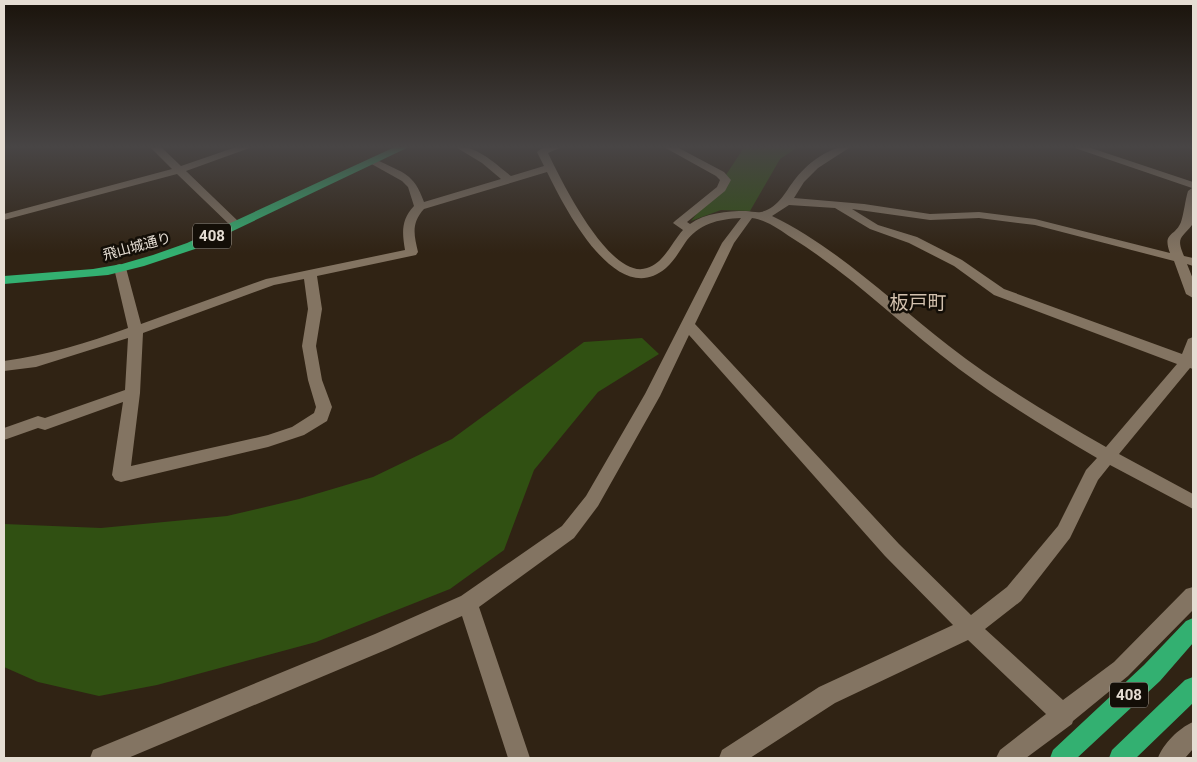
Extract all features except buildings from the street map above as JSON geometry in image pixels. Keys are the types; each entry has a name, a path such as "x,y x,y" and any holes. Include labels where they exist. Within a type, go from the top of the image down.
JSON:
{"highway":[{"name":"飛山城通り","path":"4,280 60,276 120,268 169,254 330,182"},
{"name":"408","path":"1060,758 1152,673 1193,628"},
{"name":"408","path":"1120,758 1193,688"}],"street":[{"path":"4,211 120,182"},
{"path":"4,217 143,182"},
{"path":"191,182 236,225"},
{"path":"409,182 413,186 420,207"},
{"path":"4,366 36,362 136,332 206,304 272,282 412,252 408,227 410,216 420,207 503,182"},
{"path":"556,182 582,228 609,258 626,272 637,274 648,273 664,263 677,249 690,229 702,222 726,214 763,216 809,242 983,378 1108,456 1193,502"},
{"path":"690,229 679,223 721,189 725,182"},
{"path":"763,216 787,201 799,182"},
{"path":"1193,191 1186,225 1174,237 1173,244 1193,294"},
{"path":"787,201 837,205 930,217 979,215 1035,222 1193,262"},
{"path":"837,205 874,227 913,240 958,263 998,292 1190,363"},
{"path":"101,758 372,646 468,603 568,532 592,501 652,396 728,243 748,216"},
{"path":"120,268 136,332 132,393 121,475 268,440 298,431 321,417 324,407 315,380 308,346 315,309 310,274"},
{"path":"688,325 892,550 970,628 1064,716"},
{"path":"730,758 827,695 970,628 1014,594 1064,532 1092,475 1190,363 1193,342"},
{"path":"4,434 38,422 45,424 132,393"},
{"path":"1008,758 1064,716 1121,669 1193,596"},
{"path":"468,603 519,758"},
{"path":"1169,758 1193,733"}],"green space":[{"path":"722,182 767,182 750,211 721,210 691,221"},
{"path":"642,338 659,354 598,392 534,470 504,550 450,589 316,642 157,685 99,696 38,682 4,667 4,524 101,528 227,516 299,499 373,477 452,439 584,342"}],"district":[{"name":"板戸町","path":"918,302"}]}
